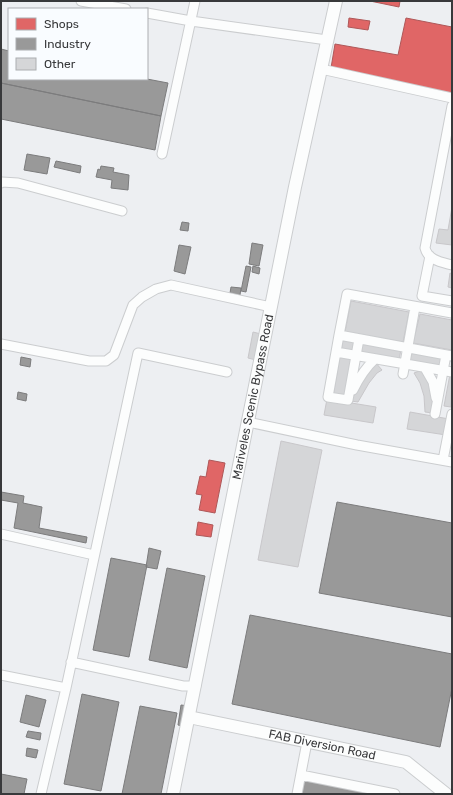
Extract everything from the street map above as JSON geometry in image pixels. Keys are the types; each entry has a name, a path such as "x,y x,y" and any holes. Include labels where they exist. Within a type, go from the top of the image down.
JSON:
{"main road":[{"name":"Mariveles Scenic Bypass Road","path":"173,794 196,686 271,307 336,1"},
{"name":"FAB Diversion Road","path":"189,717 406,762 446,794"}],"lane":[{"path":"81,1 120,8"},
{"path":"162,154 192,21 195,1"},
{"path":"148,13 192,21 327,40"},
{"path":"321,69 452,98"},
{"path":"452,106 426,240 426,253 433,259 452,265"},
{"path":"1,183 18,183 122,211"},
{"path":"430,256 422,296 452,301"},
{"path":"1,344 89,361 106,361 114,355 133,305 142,297 156,289 171,285 271,307"},
{"path":"348,400 328,397 347,294 452,313"},
{"path":"403,374 415,307"},
{"path":"339,335 449,355 447,372 436,414"},
{"path":"348,400 359,339"},
{"path":"336,352 447,372"},
{"path":"41,794 66,688 138,354 227,372"},
{"path":"348,400 358,380 368,365 375,359"},
{"path":"425,368 433,382 436,395 436,414"},
{"path":"248,422 358,445 447,461 452,415 436,414"},
{"path":"1,534 94,555"},
{"path":"71,662 183,686 196,686"},
{"path":"1,675 66,688"},
{"path":"297,794 307,742"},
{"path":"301,775 395,794"}],"building: Shops":[{"path":"370,1 400,1 399,7"},
{"path":"349,18 370,21 368,30 348,27"},
{"path":"406,18 452,27 452,95 331,68 335,44 398,55"},
{"path":"209,460 225,463 215,513 199,510 202,495 196,494 200,476 206,477"},
{"path":"198,522 213,525 211,537 196,535"}],"building: Industry":[{"path":"1,49 8,51 8,80 148,79 168,83 161,116 1,83"},
{"path":"1,83 161,116 155,150 1,119"},
{"path":"27,154 50,158 47,174 24,170"},
{"path":"56,161 81,166 80,173 54,167"},
{"path":"101,166 114,168 113,172 129,175 128,190 111,188 112,180 96,177 98,169 100,170"},
{"path":"182,222 189,223 188,231 180,230"},
{"path":"252,243 263,245 259,266 249,264"},
{"path":"179,245 191,247 185,274 174,271"},
{"path":"246,266 251,267 246,292 241,291"},
{"path":"253,266 260,268 259,274 252,272"},
{"path":"231,287 241,288 240,295 230,293"},
{"path":"21,357 31,359 30,367 20,365"},
{"path":"18,392 27,394 26,401 17,399"},
{"path":"1,492 24,496 23,503 42,507 39,528 87,537 86,543 14,528 18,503 1,500"},
{"path":"337,502 452,523 452,617 319,593"},
{"path":"149,548 161,551 157,569 146,567"},
{"path":"111,558 147,565 129,657 93,650"},
{"path":"167,568 205,576 187,668 149,660"},
{"path":"250,615 452,654 452,688 440,747 232,704"},
{"path":"82,694 119,702 101,791 64,784"},
{"path":"26,695 46,700 39,727 20,722"},
{"path":"181,705 189,706 186,727 178,725"},
{"path":"140,706 177,713 161,794 122,794"},
{"path":"28,731 41,733 40,740 26,737"},
{"path":"27,748 38,750 36,758 26,756"},
{"path":"1,774 27,779 24,794 1,794"},
{"path":"303,780 373,794 300,794"}],"building: Other":[{"path":"452,207 452,245 436,243 439,229 448,230"},
{"path":"450,273 452,274 452,288 448,287"},
{"path":"351,301 409,312 403,342 345,332"},
{"path":"420,314 452,320 452,350 413,343"},
{"path":"253,332 261,334 256,360 248,358"},
{"path":"343,339 356,341 354,353 341,351"},
{"path":"362,342 401,349 399,361 360,354"},
{"path":"411,351 442,356 439,368 409,362"},
{"path":"340,356 353,358 346,398 333,396"},
{"path":"375,362 382,370 377,373 369,383 358,402 351,401 361,381"},
{"path":"422,370 430,381 433,396 433,413 425,412 424,396 420,383 414,373"},
{"path":"450,374 452,375 451,407 444,406"},
{"path":"327,399 376,407 373,423 324,415"},
{"path":"410,412 449,419 446,435 407,429"},
{"path":"281,441 322,450 298,567 258,560"}]}
